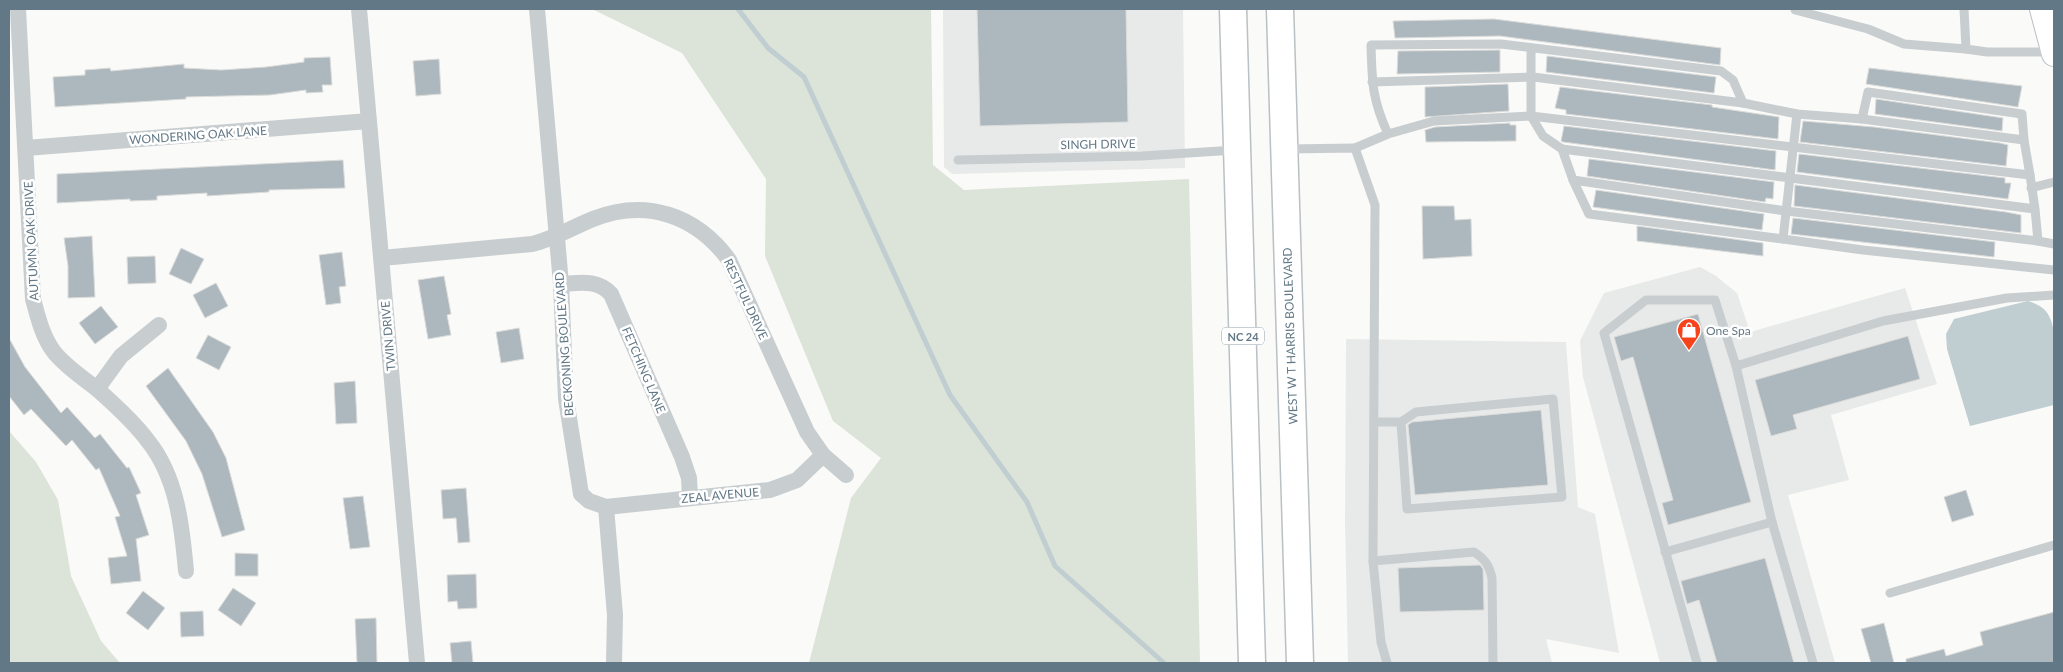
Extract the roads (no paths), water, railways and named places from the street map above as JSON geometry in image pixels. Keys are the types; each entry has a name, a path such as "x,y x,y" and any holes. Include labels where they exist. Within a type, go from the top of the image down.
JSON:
{"main road":[{"name":"NC 24","path":"1233,9 1252,663"},
{"name":"WEST W T HARRIS BOULEVARD","path":"1280,9 1300,663"},
{"path":"2042,9 2054,53"}],"street":[{"name":"AUTUMN OAK DRIVE","path":"18,9 33,299 42,330 53,351 73,372 97,389 148,441 164,467 174,493 183,532 186,571"},
{"name":"TWIN DRIVE","path":"359,9 417,663"},
{"name":"BECKONING BOULEVARD","path":"537,9 561,284 566,399 580,494 589,501 606,507"},
{"name":"WONDERING OAK LANE","path":"26,148 369,121"},
{"name":"RESTFUL DRIVE","path":"382,258 532,244 556,236 594,219 630,210 669,214 685,220 716,242 729,260 807,432 823,456 846,475"},
{"name":"FETCHING LANE","path":"561,284 592,282 603,285 611,294 682,457 689,478 690,498"},
{"path":"97,389 121,356 159,325"},
{"name":"ZEAL AVENUE","path":"606,507 770,490 796,480 823,456"},
{"path":"606,507 615,615 614,663"}],"lane":[{"path":"1964,9 1966,49"},
{"path":"1796,10 1868,29 1904,44 1987,52 2054,53"},
{"path":"1388,134 1376,108 1372,82 1371,45 1501,44 1721,72 1733,80 1743,103"},
{"path":"1532,48 1531,116 1543,136 1562,149 1791,180 2035,209"},
{"path":"1372,82 1532,77 1743,103 1798,114 1862,119 2024,140"},
{"path":"1862,119 1868,92 2022,114 2038,241"},
{"path":"1784,239 1798,114"},
{"path":"1284,149 1355,148 1388,134 1434,121 1531,116 2030,175"},
{"path":"1355,148 1375,205 1373,561 1381,642 1387,663"},
{"path":"1562,149 1573,180 1589,214 1863,250 2054,270"},
{"name":"SINGH DRIVE","path":"958,160 1142,156 1237,150"},
{"path":"1573,180 1786,211 2054,244"},
{"path":"2031,188 2054,182"},
{"path":"1736,366 1883,321 2007,298 2054,295"},
{"path":"1697,663 1604,333 1646,300 1715,300 1736,366 1772,522 1813,663"},
{"path":"1375,422 1402,422 1416,412 1553,399 1562,497 1407,509 1402,422"},
{"path":"1665,552 1772,522"},
{"path":"1890,593 2054,545"},
{"path":"1373,561 1474,552 1483,558 1489,566 1492,578 1494,663"}],"waterway":[{"path":"738,9 768,48 804,77 950,395 1027,502 1055,566 1164,663"}],"place":[{"name":"One Spa","path":"1689,351"}]}
